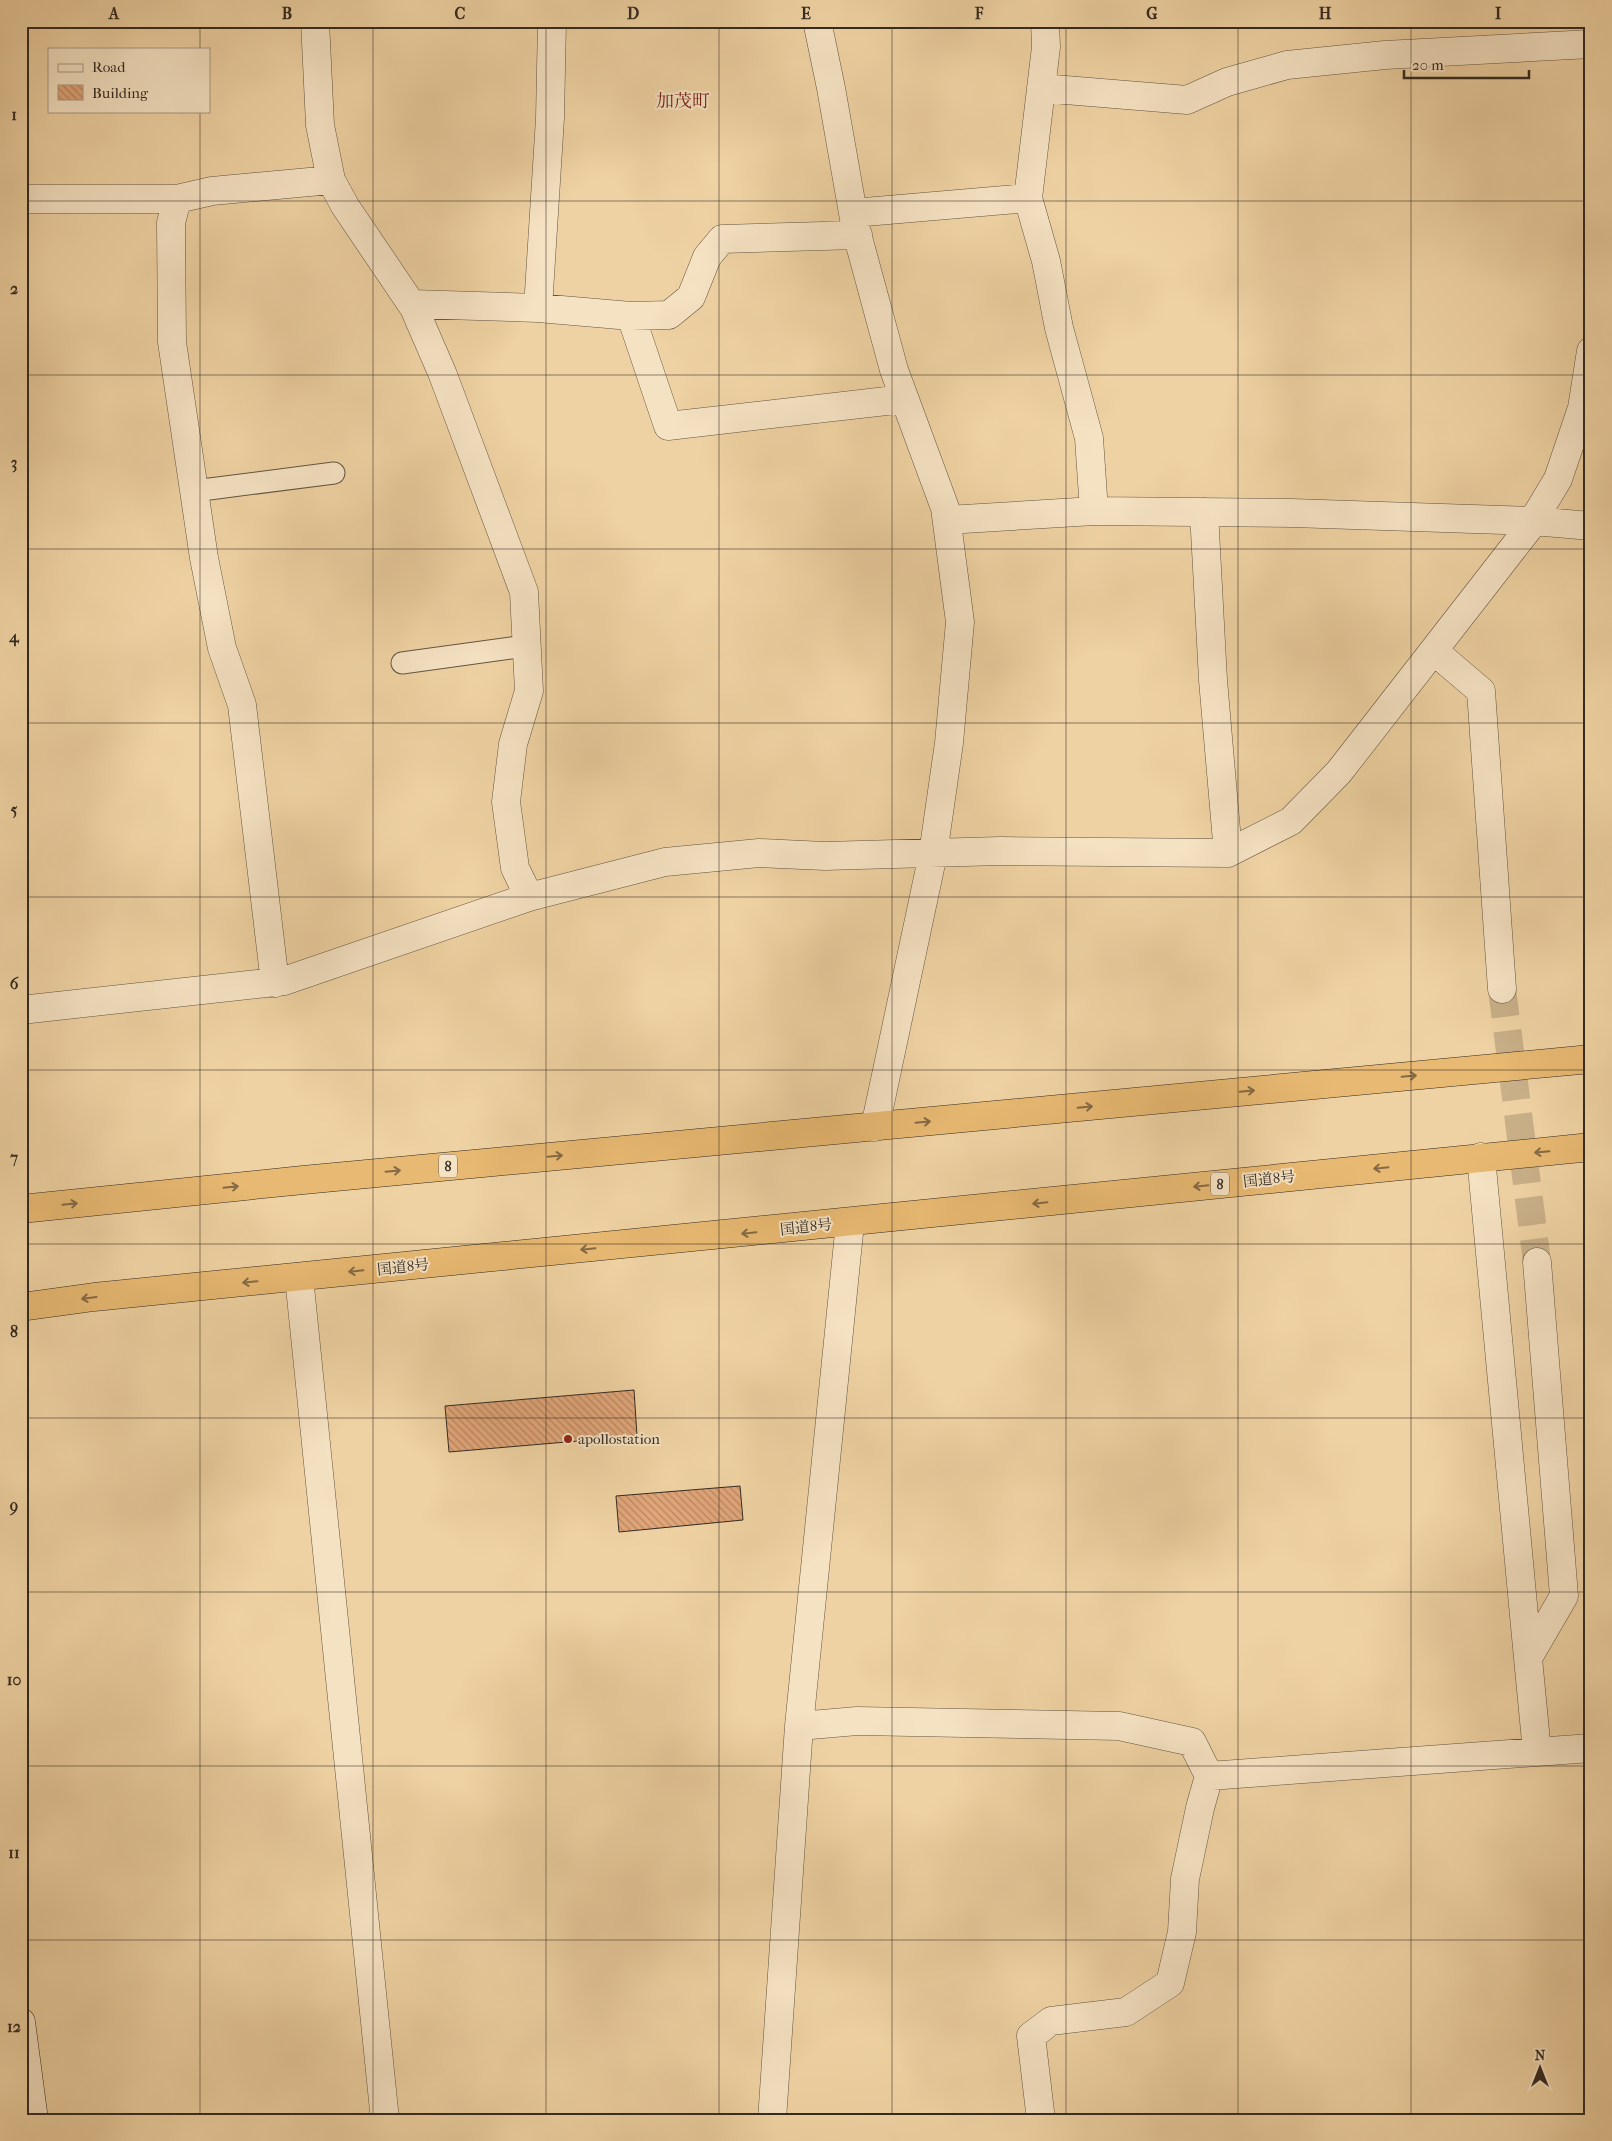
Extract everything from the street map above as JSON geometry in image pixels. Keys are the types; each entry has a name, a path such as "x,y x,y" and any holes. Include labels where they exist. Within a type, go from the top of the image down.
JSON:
{"highway":[{"name":"8","path":"21,1209 304,1180 1591,1059"},
{"name":"国道8号","path":"21,1307 94,1297 850,1223 1591,1147"}],"street":[{"path":"315,21 320,125 330,180 345,206 412,304 442,375 524,592 529,691 513,744 506,802 515,868 529,897"},
{"path":"538,308 550,118 552,21"},
{"path":"817,21 856,224 894,370 945,508 960,622 949,743 933,854 875,1127"},
{"path":"1046,21 1046,47 1042,88 1028,198 1046,261 1059,328 1089,438 1094,511"},
{"path":"1042,88 1187,100 1227,82 1287,65 1385,55 1591,44"},
{"path":"21,199 177,199 212,191 330,180"},
{"path":"412,304 538,308 631,316 669,315 691,297 707,257 722,239 856,224 1028,198"},
{"path":"177,199 171,223 172,342 204,558 222,648 242,705 275,983"},
{"path":"631,316 668,426 904,399"},
{"path":"21,1010 284,981 529,897 665,862 759,853 825,856 1000,851 1228,853 1291,822 1339,772 1533,521 1558,479 1582,408 1591,351"},
{"path":"947,520 1094,511 1204,512 1533,521 1591,526"},
{"path":"1204,512 1213,680 1228,853"},
{"path":"1434,651 1481,691 1502,989"},
{"path":"1481,1157 1537,1752"},
{"path":"772,2120 799,1726 850,1223"},
{"path":"1528,1658 1564,1596 1537,1262"},
{"path":"299,1277 385,2120"},
{"path":"799,1726 857,1721 1118,1726 1192,1742 1209,1776 1185,1879 1182,1932 1170,1983 1126,2012 1051,2021 1031,2036 1041,2120"},
{"path":"1209,1776 1591,1748"},
{"path":"21,2022 34,2120"}],"lane":[{"path":"194,491 334,473"},
{"path":"402,663 526,646"}],"building":[{"path":"634,1390 637,1436 449,1452 445,1406"},
{"path":"740,1486 743,1520 619,1532 616,1496"}],"tunnel":[{"path":"1502,989 1537,1262"}],"place":[{"name":"apollostation","path":"568,1439"}],"district":[{"name":"加茂町","path":"683,101"}]}
